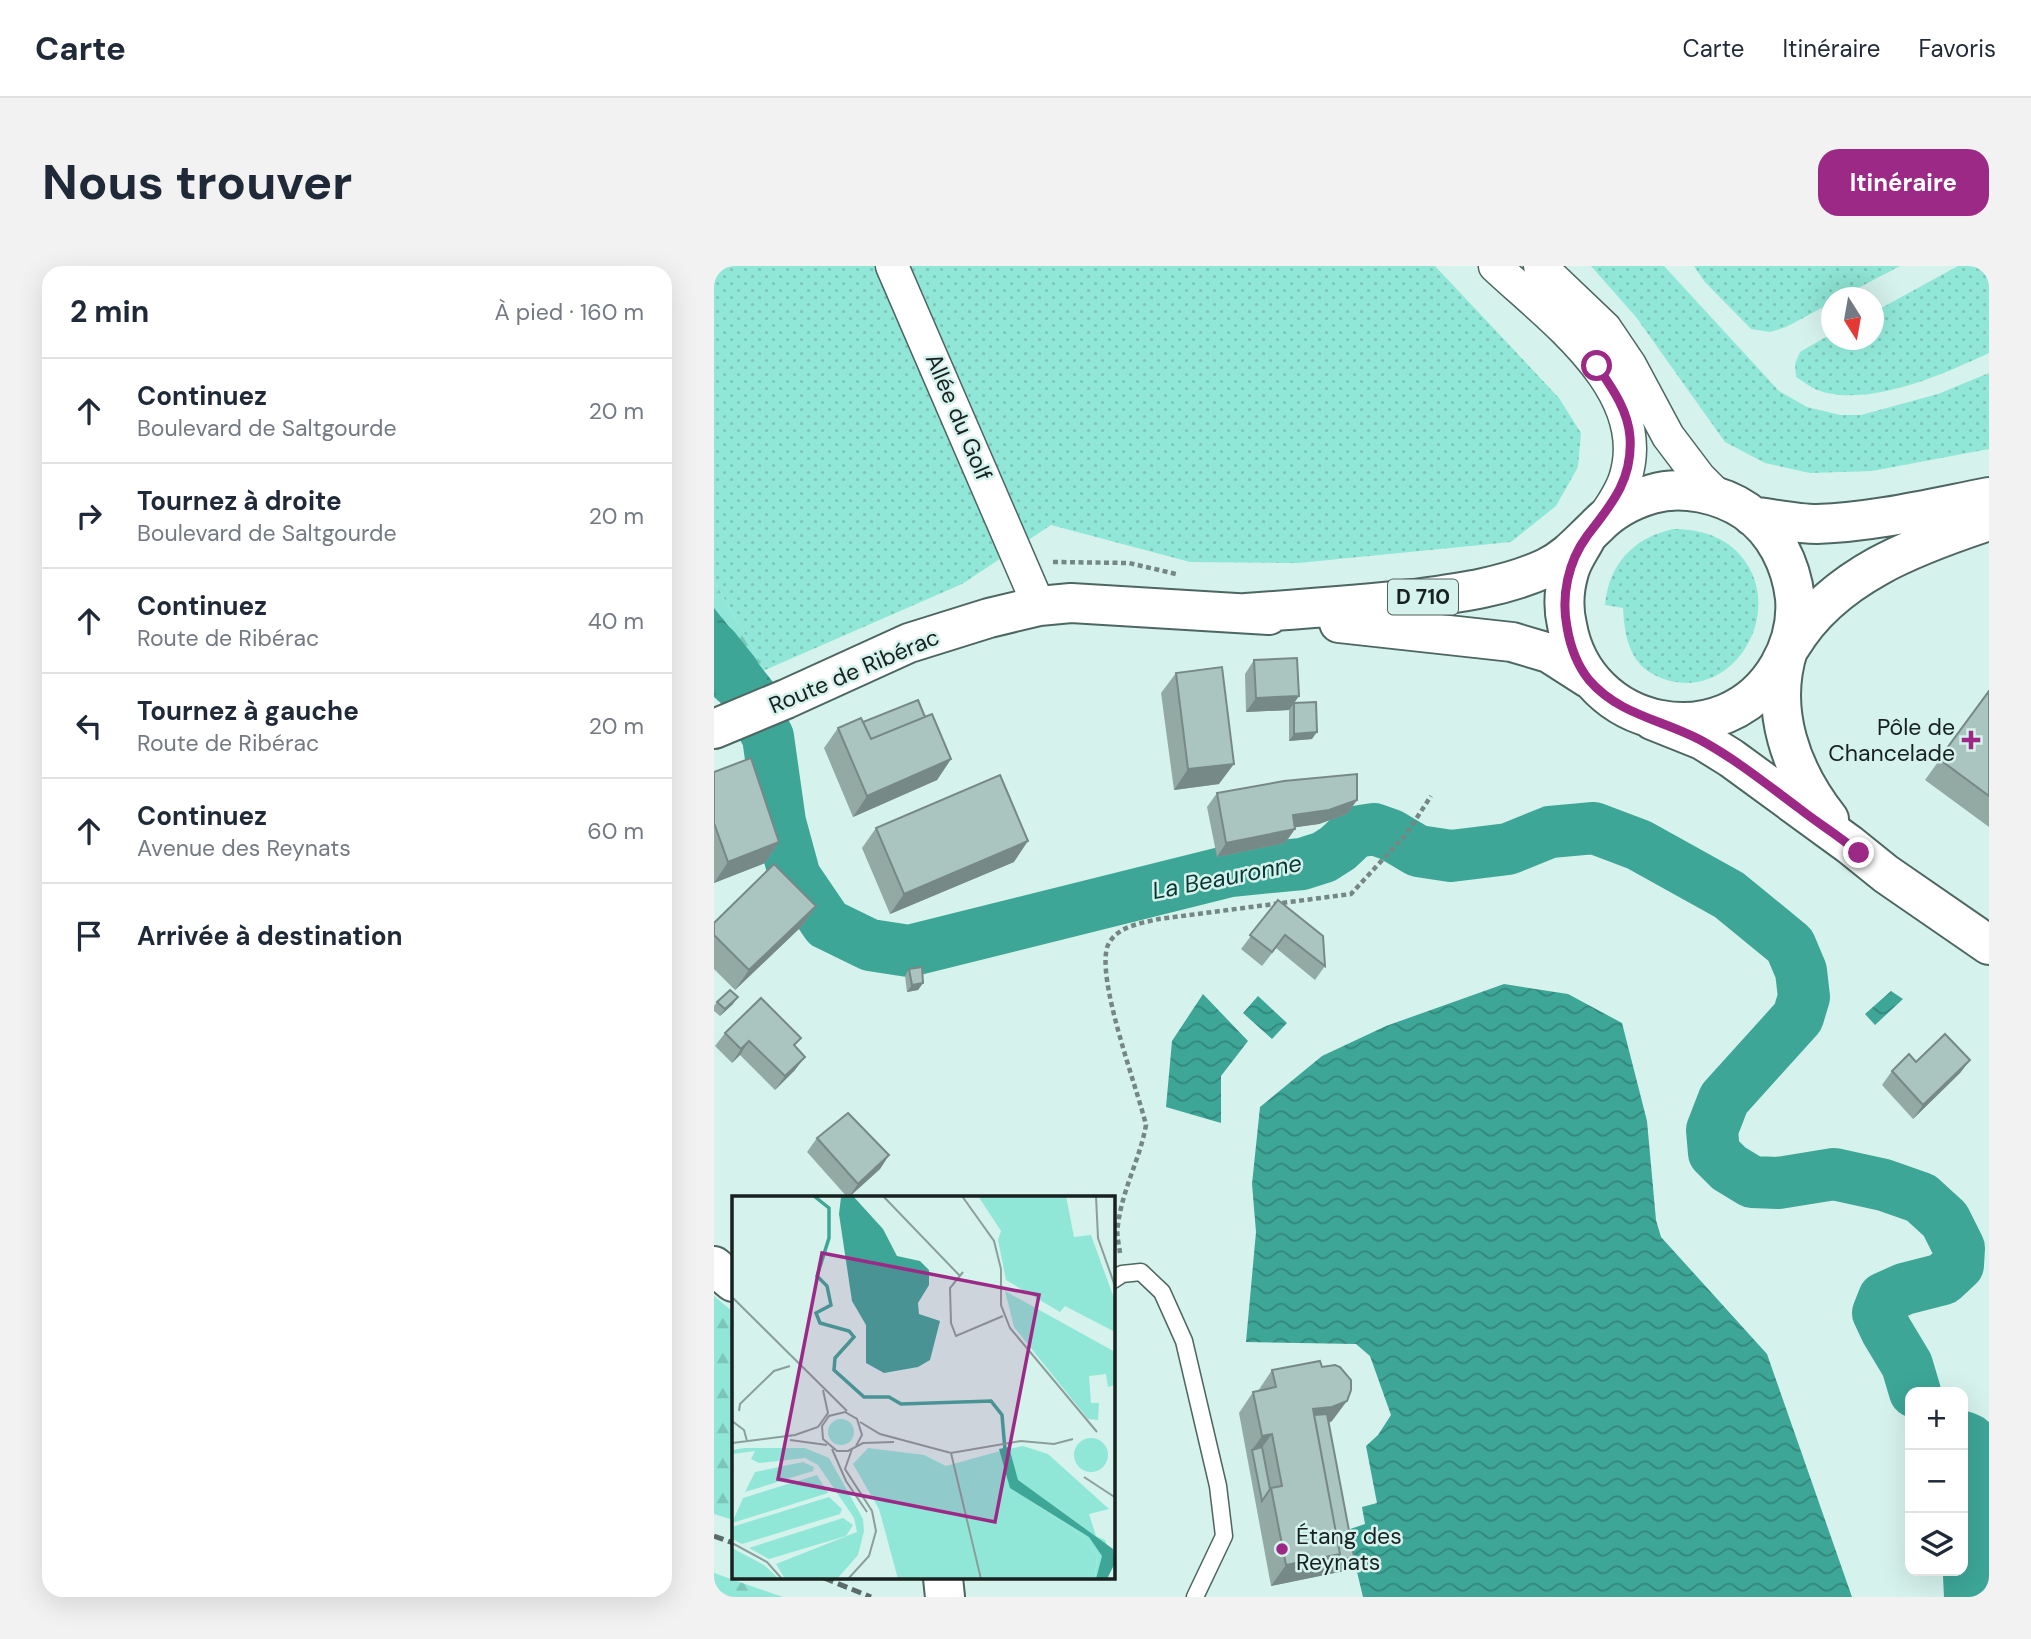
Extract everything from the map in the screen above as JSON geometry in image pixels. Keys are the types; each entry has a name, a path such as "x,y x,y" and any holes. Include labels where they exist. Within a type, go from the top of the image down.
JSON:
{"main road":[{"name":"Route de Ribérac","path":"1245,613 1367,604 1448,594 1506,582 1546,568 1566,556 1624,505 1654,493 1687,491 1719,497 1737,505 1752,516 1777,543 1793,578 1796,614 1788,650"},
{"name":"Route de Ribérac","path":"1752,516 1814,524 1847,522 1989,497"},
{"name":"Route de Ribérac","path":"715,729 909,643 989,618 1040,606 1071,603 1245,613 1512,642 1549,653 1588,678 1606,697 1628,711 1652,720 1685,723 1718,716 1747,702 1771,679 1803,625 1821,607 1863,576 1892,558 1943,536 1989,521"},
{"name":"Route de Ribérac","path":"1588,678 1570,645 1563,608 1569,571 1592,531"},
{"path":"1788,650 1781,672 1780,698 1782,722 1791,752 1802,778 1823,811 1850,845"},
{"path":"1652,720 1702,740 1731,758 1886,874 1989,944"},
{"path":"714,1266 732,1281"}],"street":[{"name":"Allée du Golf","path":"892,266 1040,606"},
{"path":"1495,266 1557,323 1597,366 1626,416 1630,438 1625,479 1612,505 1592,531"},
{"path":"1540,266 1605,328 1630,365 1668,436 1699,477 1719,497"}],"lane":[{"path":"1118,1277 1141,1272 1162,1292 1184,1341 1218,1486 1224,1536 1195,1597"}],"path":[{"path":"1025,569 1050,562 1129,563 1179,575"},
{"path":"1118,1277 1117,1227 1129,1178 1143,1145 1146,1125 1111,1000 1104,962 1109,944 1119,932 1159,919 1351,894 1394,849 1431,796"}],"green space":[{"path":"714,266 1435,266 1559,398 1581,433 1578,467 1556,506 1511,542 1298,563 1190,562 1051,525 962,584 765,670 714,581"},
{"path":"1591,266 1664,266 1779,391 1807,407 1840,415 1861,415 1938,394 1989,373 1989,449 1872,471 1810,473 1765,463 1725,442 1636,317"},
{"path":"1694,266 1900,266 1860,287 1821,287 1821,308 1786,327 1770,332 1751,329 1704,281"},
{"path":"1958,266 1989,266 1989,353 1904,387 1857,395 1835,394 1815,389 1796,377 1795,364 1800,352 1821,340 1821,350 1884,350 1884,307"},
{"path":"1673,529 1705,533 1724,542 1740,555 1756,586 1758,610 1753,632 1743,652 1727,668 1708,679 1685,683 1661,678 1641,665 1628,641 1623,608 1605,605 1612,577 1626,555 1646,539"},
{"path":"714,581 765,670 714,693"},
{"path":"714,1296 732,1311 732,1520 714,1514"},
{"path":"714,1573 783,1597 714,1597"}],"water":[{"path":"714,608 773,682 785,720 737,710 714,697"},
{"name":"Étang des Reynats","path":"1504,984 1568,994 1622,1023 1647,1121 1656,1220 1661,1237 1767,1354 1852,1597 1363,1597 1347,1530 1365,1524 1362,1507 1377,1503 1366,1446 1378,1435 1391,1415 1370,1356 1356,1344 1246,1342 1256,1232 1252,1184 1260,1107 1322,1056 1386,1026"},
{"path":"1891,991 1903,999 1875,1025 1865,1014"},
{"path":"1203,994 1248,1041 1221,1076 1221,1123 1166,1107 1172,1041"},
{"path":"1258,996 1287,1023 1272,1039 1243,1013"}],"building":[{"path":"1297,658 1299,696 1256,698 1254,660"},
{"path":"1222,667 1234,764 1188,769 1176,673"},
{"path":"1989,691 1989,796 1939,759"},
{"path":"918,700 925,717 871,739 863,722"},
{"path":"1316,702 1317,732 1294,734 1294,703"},
{"path":"932,714 951,759 867,796 838,728 861,718 871,739"},
{"path":"751,758 779,842 728,862 714,823 714,772"},
{"path":"1357,774 1357,800 1329,810 1293,815 1295,829 1226,843 1217,793 1284,781"},
{"path":"1000,775 1028,841 904,894 876,828"},
{"path":"774,864 816,906 749,970 714,935 714,923"},
{"path":"1278,900 1323,936 1325,966 1285,935 1272,952 1250,935"},
{"path":"922,967 923,983 912,985 909,969"},
{"path":"730,990 738,997 725,1009 717,1002"},
{"path":"761,998 801,1038 794,1045 805,1057 785,1076 749,1041 741,1049 725,1033"},
{"path":"1945,1034 1970,1060 1923,1105 1892,1071 1909,1054 1916,1062"},
{"path":"848,1113 889,1155 858,1184 817,1138"},
{"path":"1320,1361 1322,1367 1340,1367 1351,1380 1347,1401 1332,1407 1313,1409 1340,1554 1286,1565 1271,1488 1282,1486 1272,1434 1262,1436 1253,1392 1276,1387 1272,1370"},
{"path":"1327,1414 1354,1557 1335,1561 1340,1554 1314,1415"},
{"path":"1262,1447 1270,1489 1262,1501 1252,1450"}],"waterway":[{"name":"La Beauronne","path":"714,648 734,673 768,737 780,822 795,877 827,924 870,945 909,951 1230,871 1302,864 1324,857 1355,832 1374,829 1391,835 1418,851 1451,856 1508,849 1550,832 1594,828 1639,845 1729,895 1790,945 1801,971 1804,997 1798,1017 1724,1099 1712,1130 1714,1153 1729,1168 1752,1182 1778,1183 1834,1174 1884,1185 1921,1198 1945,1220 1959,1248 1958,1265 1943,1279 1904,1289 1884,1298 1878,1313 1907,1365 1914,1387"},
{"name":"La Beauronne","path":"1968,1439 1989,1458"},
{"name":"La Beauronne","path":"1970,1597 1967,1533 1988,1484 1989,1474"}],"railway":[{"path":"714,1536 732,1543"},
{"path":"829,1580 871,1597"}],"place":[{"name":"Pôle de Chancelade","path":"1971,740"},
{"name":"Étang des Reynats","path":"1282,1549"}],"route":[{"path":"1597,366 1626,416 1630,438 1629,460 1625,479 1612,505 1586,538 1569,571 1563,608 1570,645 1588,678 1606,697 1628,711 1702,740 1731,758 1859,853"}]}
